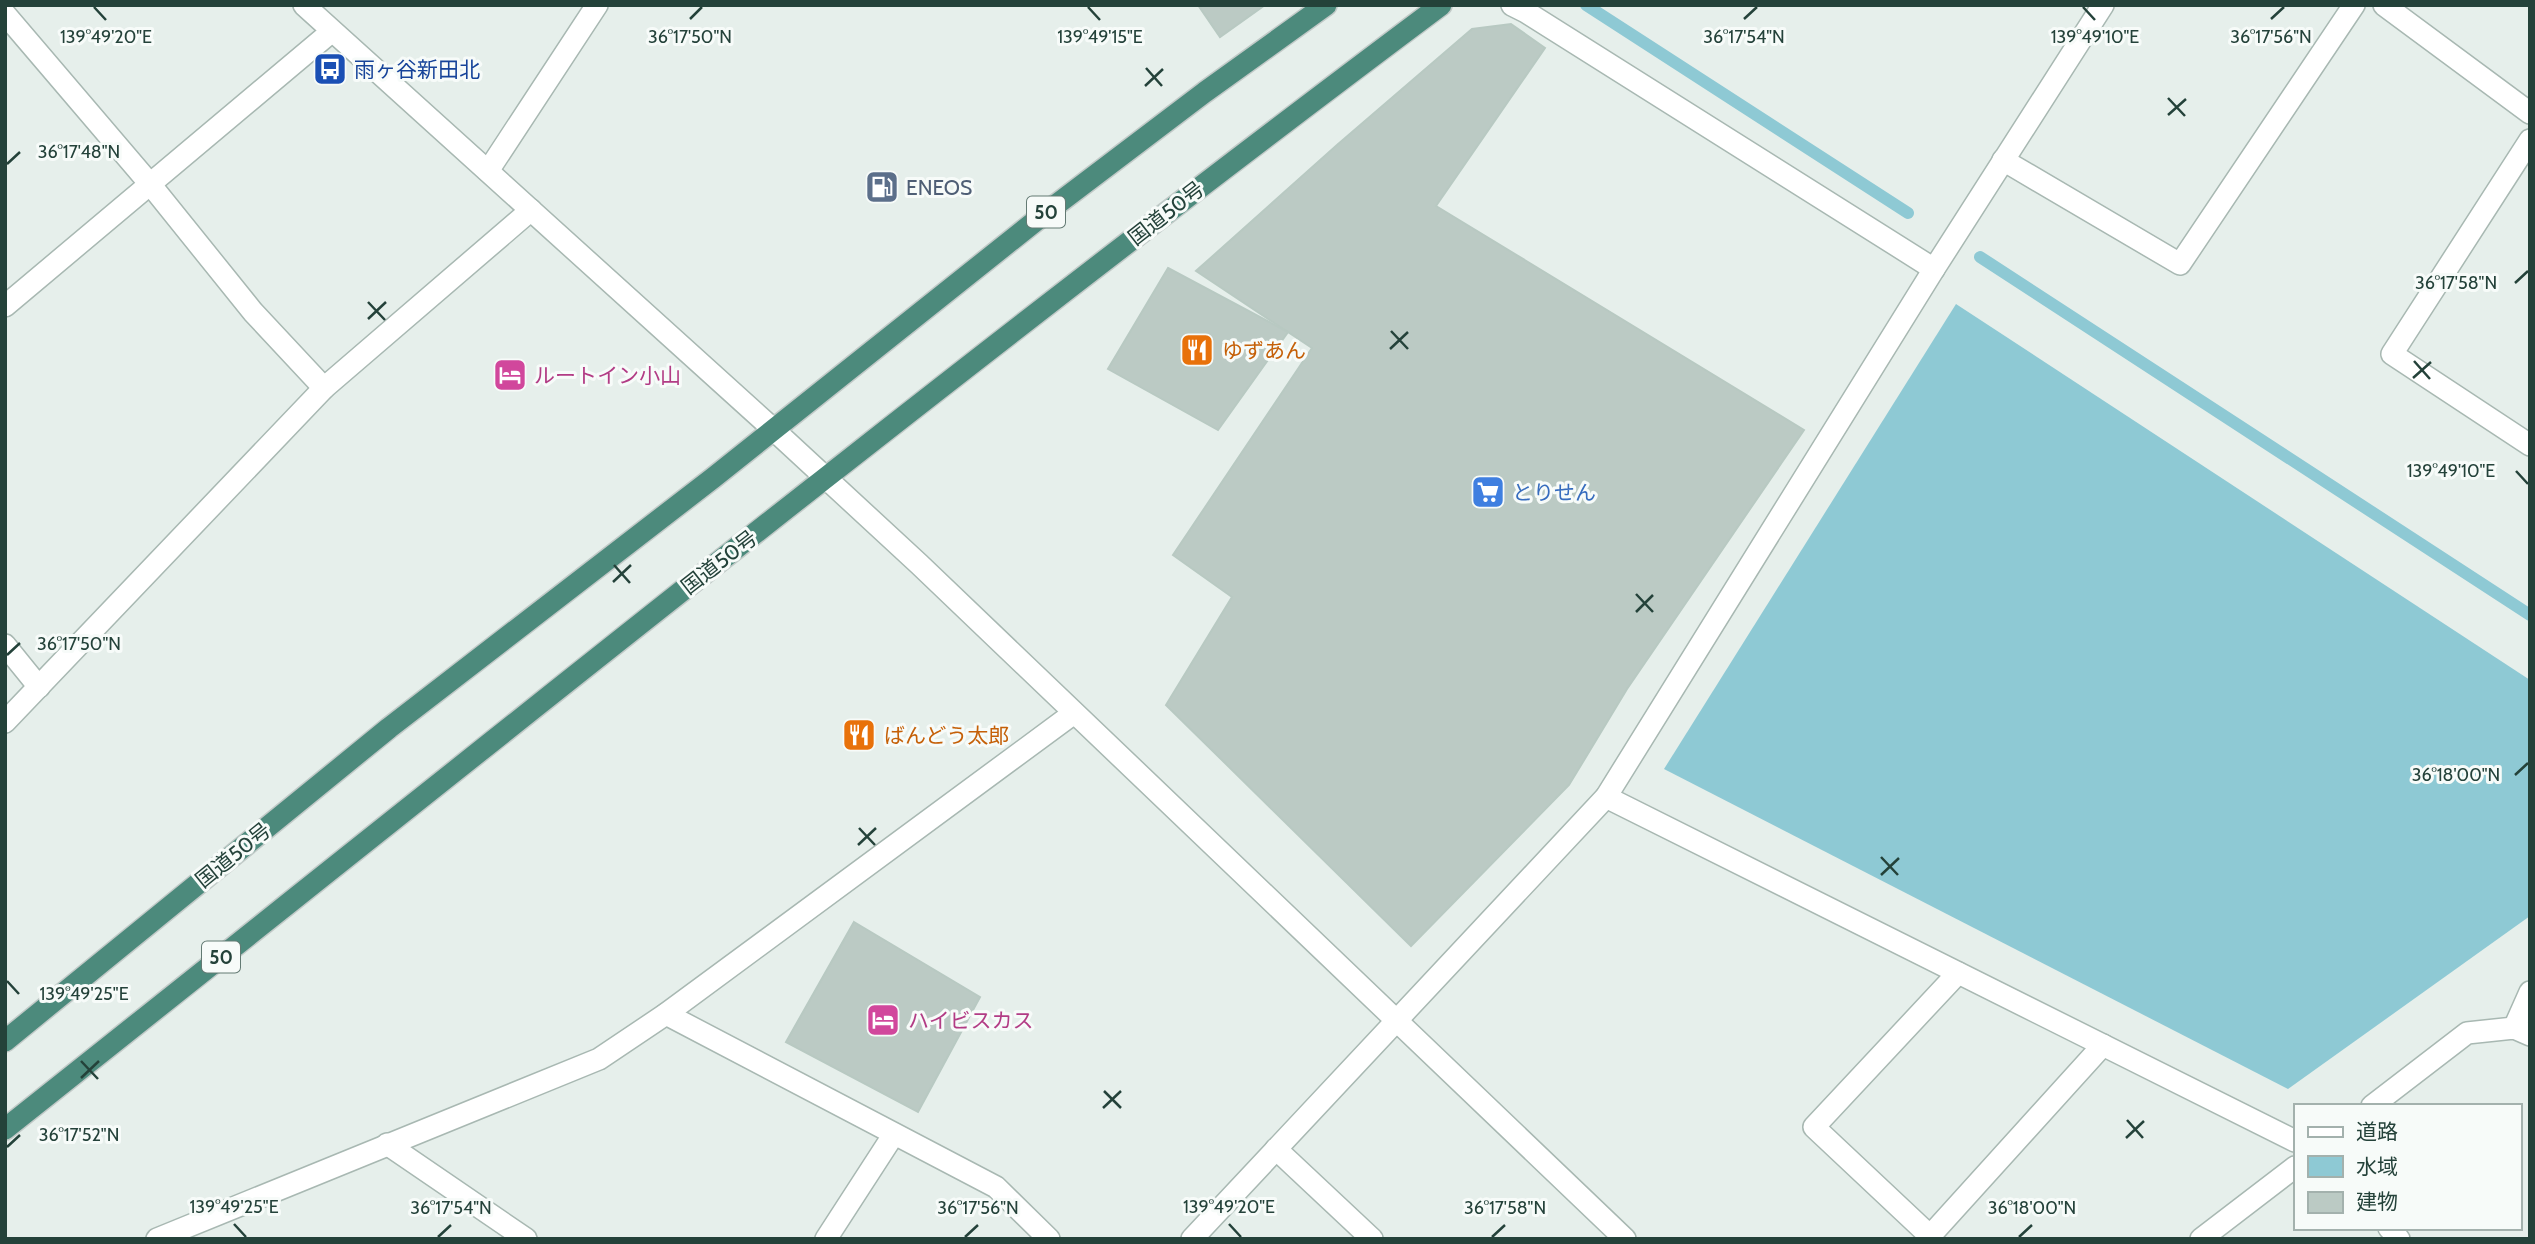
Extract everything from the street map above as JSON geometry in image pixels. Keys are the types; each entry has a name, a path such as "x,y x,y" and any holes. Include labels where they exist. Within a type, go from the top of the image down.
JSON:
{"highway":[{"name":"国道50号","path":"5,1041 389,728 775,430 1048,211 1205,92 1326,5"},
{"name":"国道50号","path":"5,1129 825,477 1259,141 1441,5"}],"street":[{"path":"304,5 775,430 1625,1239"},
{"path":"488,172 597,5"},
{"path":"1512,5 1934,269"},
{"path":"1192,1239 1606,797 1934,269 2103,5"},
{"path":"2003,160 2180,264 2354,5"},
{"path":"2384,5 2530,113"},
{"path":"5,14 150,184 253,312 324,388"},
{"path":"5,306 331,32"},
{"path":"2530,140 2392,354 2530,445"},
{"path":"5,722 324,388 531,211"},
{"path":"5,645 38,687"},
{"path":"157,1239 188,1233 387,1144 599,1059 666,1014 1074,713"},
{"path":"1606,797 2294,1140"},
{"path":"1958,973 1814,1127 1930,1236 2104,1045"},
{"path":"2375,1104 2467,1033 2522,1031 2530,992"},
{"path":"666,1014 996,1187 1049,1239"},
{"path":"827,1239 894,1134"},
{"path":"387,1144 526,1239"},
{"path":"1276,1149 1371,1239"},
{"path":"2201,1239 2294,1168"}],"water":[{"path":"1956,304 2530,680 2530,916 2288,1089 1664,769"}],"building":[{"path":"1198,5 1265,5 1220,37"},
{"name":"とりせん","path":"1511,24 1545,48 1436,206 1804,430 1627,689 1569,785 1411,946 1166,705 1232,597 1173,555 1312,348 1196,271 1472,29"},
{"name":"ゆずあん","path":"1168,268 1288,332 1218,430 1108,369"},
{"name":"ハイビスカス","path":"854,922 980,997 918,1112 786,1042"}],"waterway":[{"path":"1586,5 1908,213"},
{"path":"1980,257 2530,615"}],"place":[{"name":"雨ヶ谷新田北","path":"330,69"},
{"name":"ENEOS","path":"882,187"},
{"name":"ゆずあん","path":"1197,350"},
{"name":"ルートイン小山","path":"510,375"},
{"name":"とりせん","path":"1488,492"},
{"name":"ばんどう太郎","path":"859,735"},
{"name":"ハイビスカス","path":"883,1020"}]}
